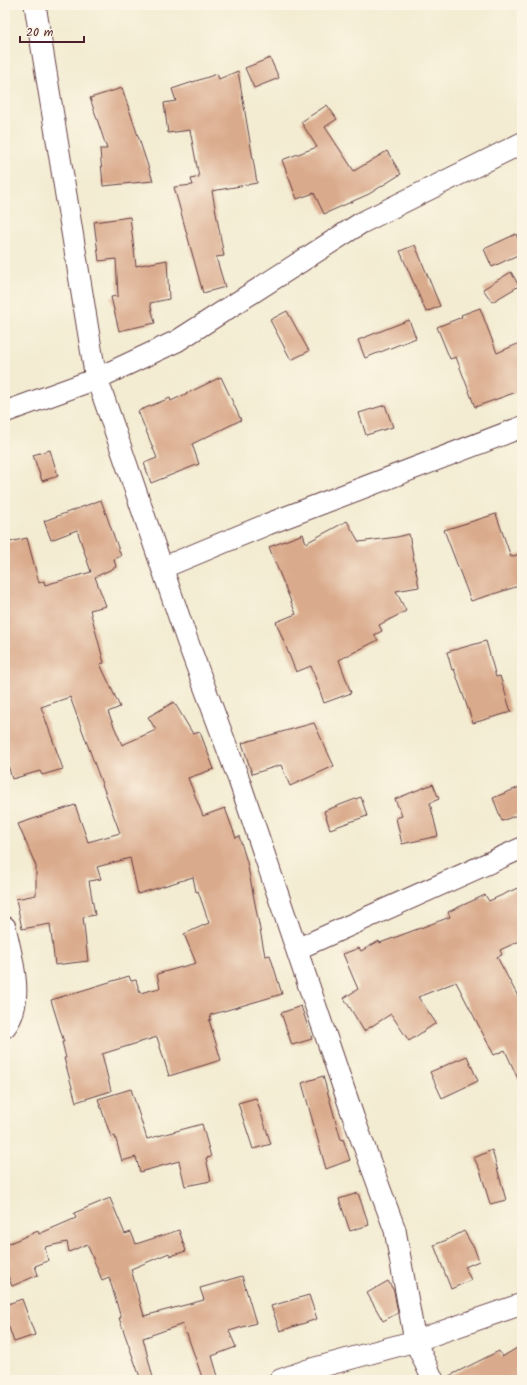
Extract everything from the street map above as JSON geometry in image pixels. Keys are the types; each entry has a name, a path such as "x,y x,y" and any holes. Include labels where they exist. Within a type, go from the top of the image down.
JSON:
{"street":[{"path":"35,5 96,379 241,787 354,1119 395,1230 415,1341 433,1380"},
{"path":"5,412 96,379 177,341 361,223 522,143"},
{"path":"162,568 275,521 522,427"},
{"path":"297,949 522,848"},
{"path":"5,926 14,973 16,1000 10,1021 5,1027"},
{"path":"280,1380 308,1370 415,1341 522,1304"}],"building":[{"path":"270,58 279,78 254,88 245,68"},
{"path":"238,71 257,183 212,191 224,256 216,257 225,287 203,293 174,187 193,185 191,179 199,177 190,130 168,133 164,103 176,101 172,89 217,74 219,79"},
{"path":"122,88 153,181 103,186 100,149 107,149 90,98"},
{"path":"327,105 337,119 325,127 354,171 387,151 401,174 369,194 324,214 314,193 297,199 282,160 317,147 301,122"},
{"path":"130,217 136,266 167,260 169,299 150,303 155,323 119,331 111,297 118,296 116,259 99,261 94,222"},
{"path":"516,234 522,247 522,253 492,267 484,249"},
{"path":"415,245 440,306 426,312 400,251"},
{"path":"511,272 519,286 492,302 483,289"},
{"path":"480,308 497,353 522,342 522,390 475,407 456,357 450,359 437,327 462,317 461,315"},
{"path":"287,311 309,351 291,360 270,320"},
{"path":"409,320 416,338 365,358 358,340"},
{"path":"221,377 241,420 192,444 199,464 151,483 144,463 157,458 138,411 170,398 171,401"},
{"path":"385,405 393,427 366,435 359,413"},
{"path":"50,450 58,476 42,481 33,455"},
{"path":"101,500 121,556 114,559 116,567 95,577 106,606 90,610 104,663 100,664 120,707 108,712 122,745 156,730 148,717 174,702 193,734 200,732 214,769 188,778 203,816 225,808 236,838 239,836 247,862 265,956 270,955 282,994 210,1015 211,1020 209,1020 221,1060 169,1076 157,1037 102,1054 111,1091 76,1102 64,1058 66,1058 62,1042 64,1042 51,1000 129,976 131,981 136,980 140,993 160,988 157,974 196,963 184,934 209,923 198,891 196,892 193,877 138,894 130,858 97,867 101,879 89,881 95,915 83,917 88,961 55,965 50,924 22,929 16,899 36,895 36,866 18,824 75,805 88,842 120,833 70,697 41,707 63,769 42,775 40,771 12,779 5,754 5,543 27,538 39,583 44,581 45,585 91,572 77,530 51,540 44,521"},
{"path":"496,514 511,557 522,553 522,585 471,601 444,530"},
{"path":"347,521 359,542 409,534 419,587 396,591 406,611 379,625 382,631 374,635 378,640 339,660 351,693 324,703 311,666 296,672 276,622 296,614 269,547 303,534 306,543"},
{"path":"486,641 496,677 500,676 511,712 473,723 454,669 452,670 447,652"},
{"path":"314,723 334,766 290,786 281,765 252,774 242,743"},
{"path":"433,784 439,799 430,803 438,836 402,844 396,818 402,816 395,799"},
{"path":"522,786 522,813 502,821 493,798"},
{"path":"361,797 367,816 330,829 324,811"},
{"path":"522,886 522,940 500,950 502,955 497,957 522,1004 522,1088 505,1050 494,1055 456,982 418,997 436,1023 409,1041 391,1014 364,1031 344,998 358,989 343,954 359,948 361,951 379,941 380,943 450,917 448,912 485,895 489,901"},
{"path":"301,1006 312,1039 292,1045 281,1013"},
{"path":"467,1056 478,1081 442,1098 430,1072"},
{"path":"323,1076 341,1140 343,1139 350,1160 326,1169 302,1083"},
{"path":"131,1089 147,1139 202,1124 211,1157 206,1158 211,1181 185,1186 179,1161 140,1172 136,1157 122,1161 115,1136 111,1137 98,1099"},
{"path":"256,1098 271,1144 253,1149 238,1103"},
{"path":"492,1150 506,1200 490,1204 480,1170 474,1158"},
{"path":"358,1193 369,1225 350,1231 339,1199"},
{"path":"110,1198 125,1234 131,1232 136,1244 179,1230 186,1251 170,1256 169,1253 131,1269 144,1316 204,1300 200,1288 242,1276 256,1323 229,1331 236,1347 212,1356 219,1380 203,1380 187,1334 185,1334 183,1324 143,1338 153,1378 141,1380 119,1318 121,1318 109,1277 102,1280 87,1244 69,1252 67,1242 45,1247 48,1261 35,1266 38,1275 12,1286 5,1269 5,1245 38,1231 39,1234 76,1218 74,1213"},
{"path":"464,1231 473,1245 479,1261 465,1267 471,1280 451,1289 434,1245"},
{"path":"388,1281 394,1291 398,1313 383,1321 367,1293"},
{"path":"309,1295 317,1319 280,1331 271,1306"},
{"path":"22,1299 35,1335 14,1342 5,1316 5,1305"},
{"path":"522,1345 522,1380 445,1380 445,1378 499,1351 502,1357"}]}
